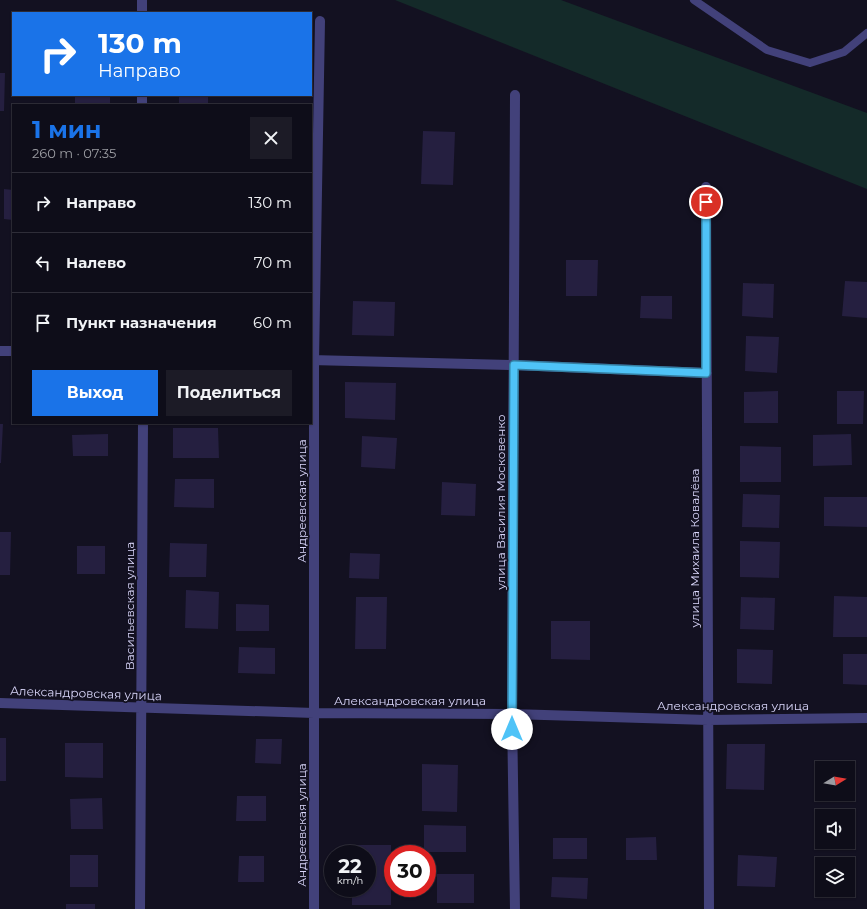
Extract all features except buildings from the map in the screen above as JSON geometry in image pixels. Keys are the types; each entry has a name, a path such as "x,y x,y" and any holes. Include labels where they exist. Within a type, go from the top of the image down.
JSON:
{"street":[{"path":"142,0 142,12"},
{"name":"Андреевская улица","path":"314,909 312,360 320,20"},
{"name":"улица Василия Московенко","path":"515,95 512,714 515,909"},
{"name":"улица Михаила Ковалёва","path":"706,187 709,909"},
{"path":"0,351 12,351"},
{"path":"312,360 514,365 706,373"},
{"name":"Васильевская улица","path":"140,909 143,424"},
{"name":"Александровская улица","path":"0,703 314,713 512,714 708,720 867,718"}],"lane":[{"path":"694,0 767,50 810,63 844,52 867,33"}],"green space":[{"path":"395,0 561,0 867,113 867,189"}],"route":[{"path":"512,729 514,365 706,373 706,202"}]}
